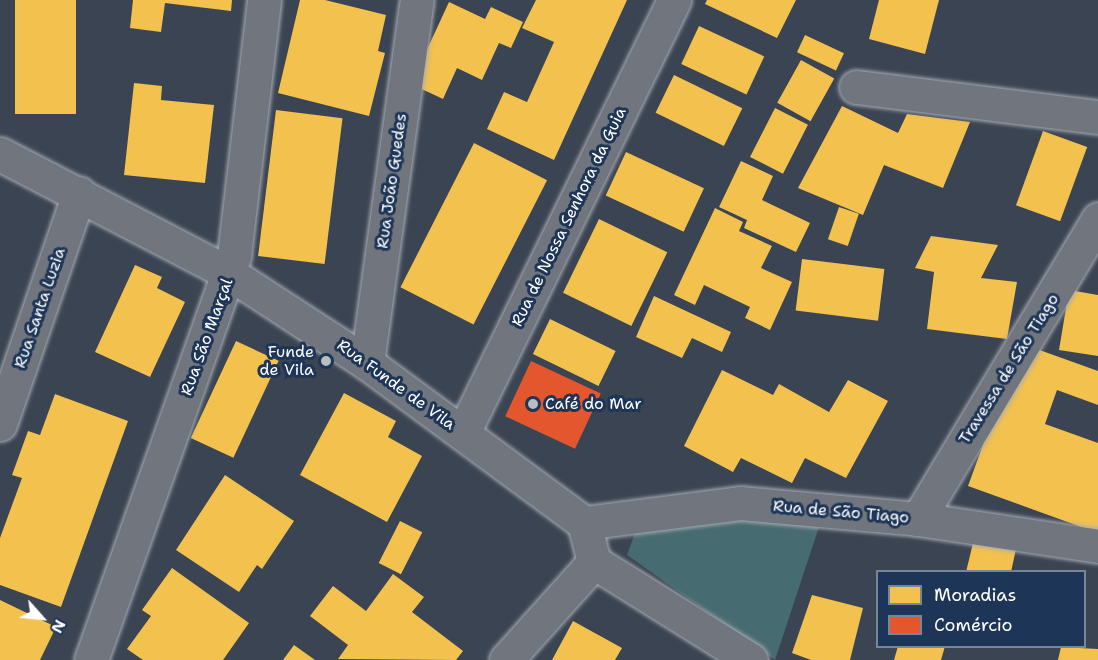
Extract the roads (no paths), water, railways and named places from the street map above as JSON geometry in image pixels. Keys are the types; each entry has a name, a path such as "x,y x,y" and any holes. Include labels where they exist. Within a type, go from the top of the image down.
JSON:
{"street":[{"name":"Rua São Marçal","path":"91,660 229,273 242,225 264,0"},
{"name":"Rua João Guedes","path":"367,363 417,0"},
{"name":"Rua de Nossa Senhora da Guia","path":"463,433 674,0"},
{"path":"856,87 1098,117"},
{"name":"Rua Funde de Vila","path":"0,154 80,193 229,273 367,363 584,523"},
{"name":"Rua Santa Luzia","path":"0,424 80,193"},
{"name":"Travessa de São Tiago","path":"918,519 1098,219"},
{"name":"Rua de São Tiago","path":"584,523 740,503 918,519 1098,546"},
{"path":"584,523 594,562 752,660"},
{"path":"506,660 594,562"}],"place":[{"name":"Funde de Vila","path":"326,361"},
{"name":"Café do Mar","path":"533,404"}]}
